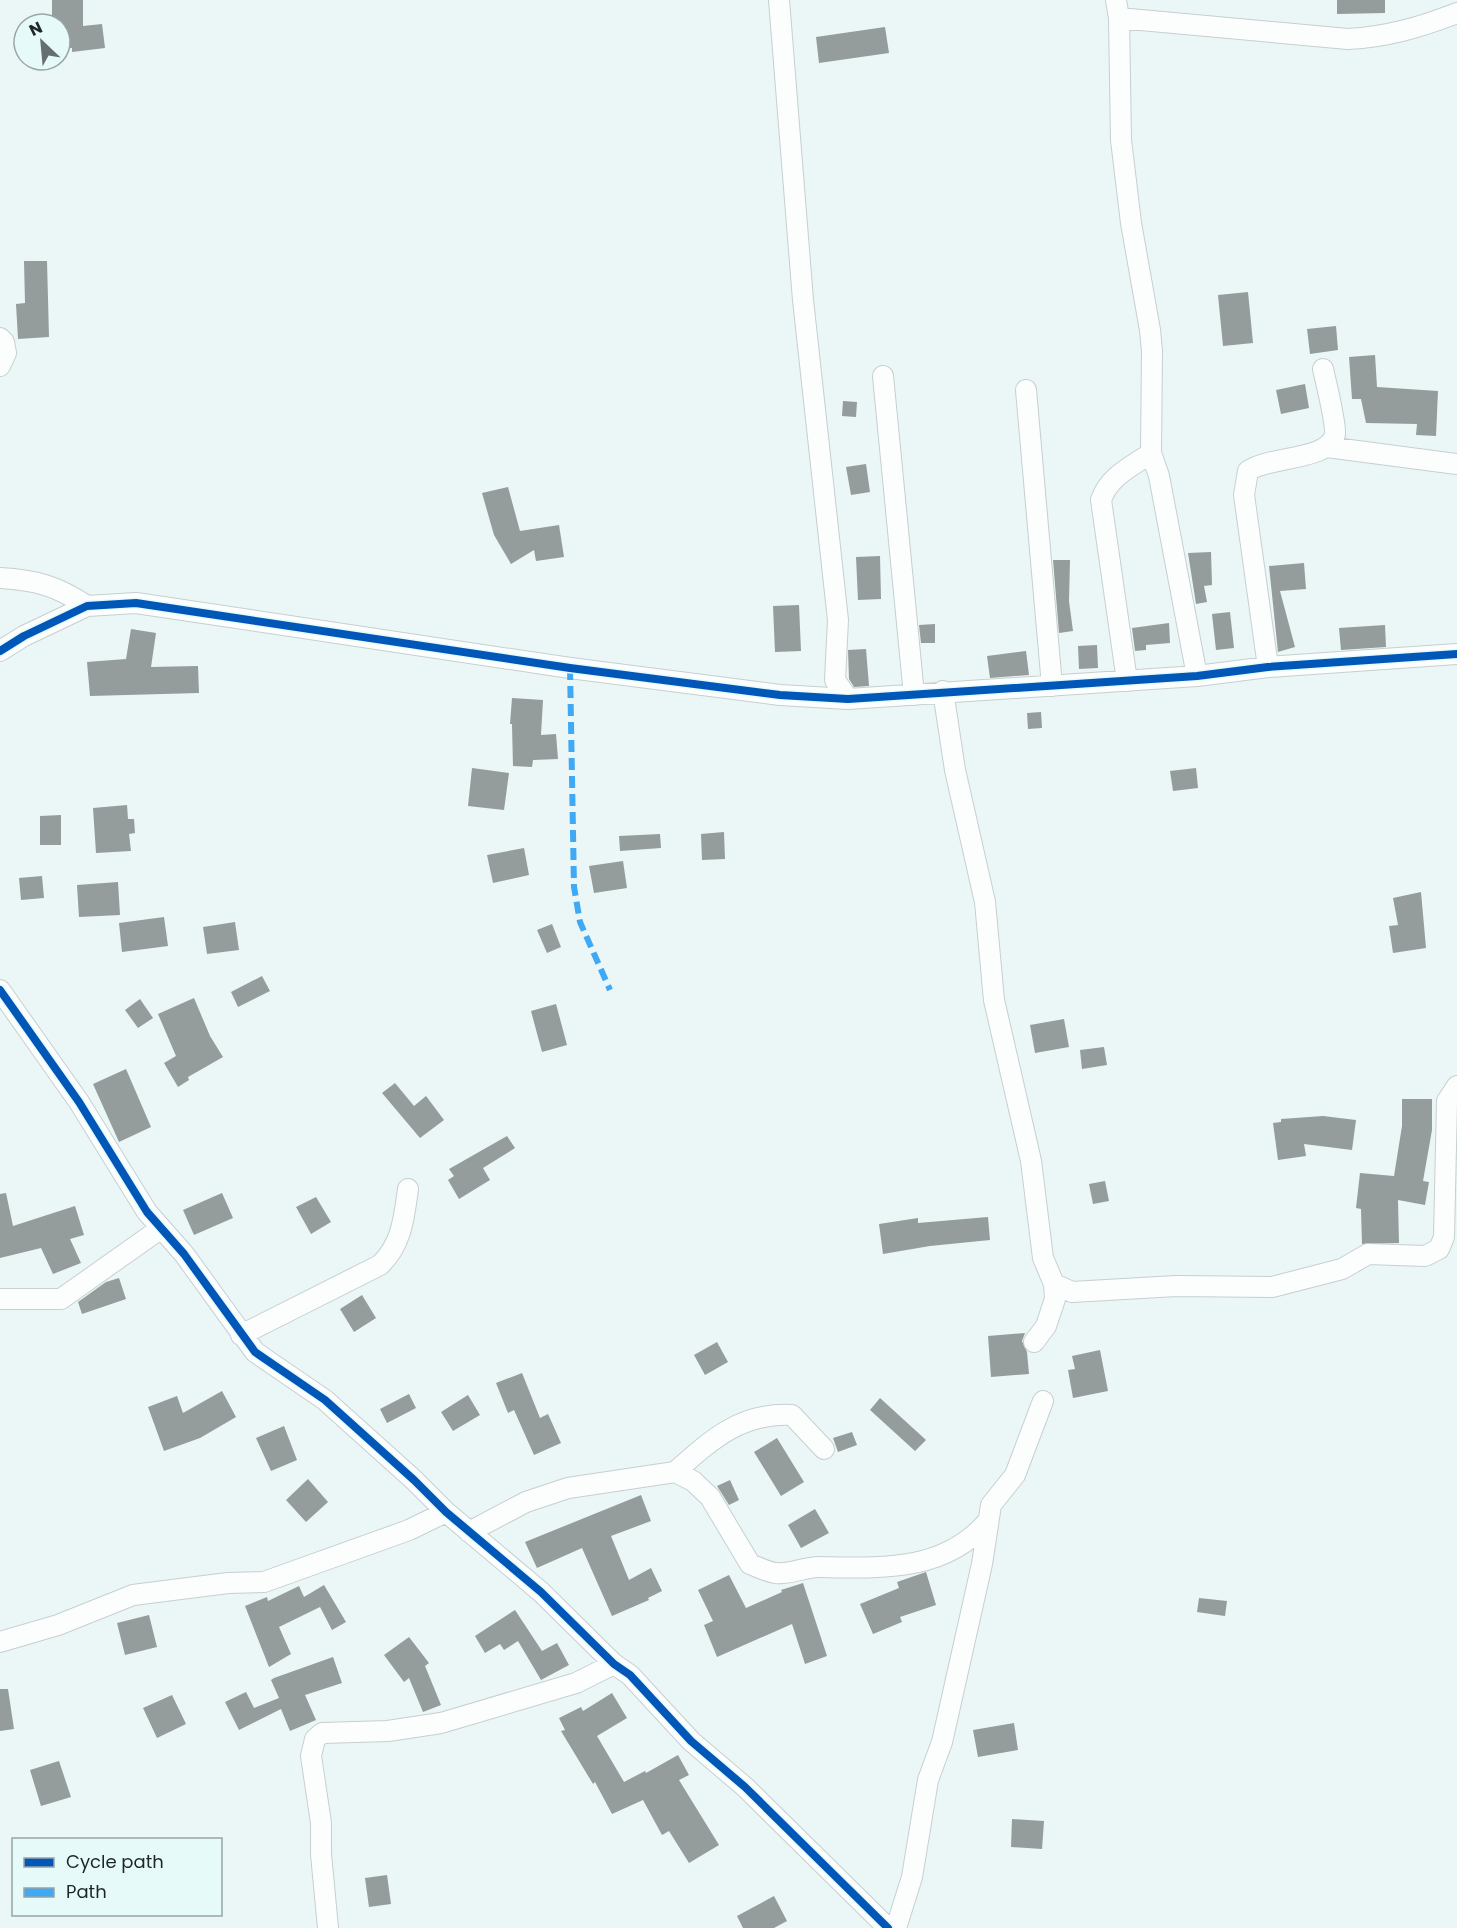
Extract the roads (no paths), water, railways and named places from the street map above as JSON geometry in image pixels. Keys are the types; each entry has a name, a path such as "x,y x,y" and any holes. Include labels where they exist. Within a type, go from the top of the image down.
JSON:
{"street":[{"path":"778,0 803,300 838,620 835,680 848,699"},
{"path":"1197,676 1161,487 1151,453 1152,351 1121,140 1118,9 1348,39 1378,38 1419,28 1457,13"},
{"path":"0,338 4,342 6,352 0,366"},
{"path":"1268,667 1244,495 1248,471 1258,464 1317,452 1327,447 1335,434 1323,369"},
{"path":"883,376 914,695"},
{"path":"1026,390 1052,686"},
{"path":"1327,447 1457,464"},
{"path":"1127,681 1101,500 1106,487 1114,478 1151,453"},
{"path":"0,578 29,580 62,589 87,606"},
{"path":"0,651 24,636 87,606 136,603 570,668 780,695 848,699 1197,676 1268,667 1457,654"},
{"path":"816,697 835,680"},
{"path":"944,691 954,770 985,902 994,1000 1031,1161 1043,1258 1054,1284 1055,1299 1046,1326 1034,1342"},
{"path":"0,990 79,1102 160,1229 184,1254 255,1352 325,1400 469,1533 541,1592 614,1664 630,1676 691,1741 745,1786 888,1928"},
{"path":"1054,1284 1072,1292 1176,1286 1272,1287 1342,1269 1368,1254 1425,1256 1439,1249 1444,1237 1447,1101 1457,1086"},
{"path":"241,1335 380,1265 393,1252 402,1227 408,1189"},
{"path":"0,1299 61,1299 160,1229"},
{"path":"896,1928 912,1877 928,1780 942,1742 982,1564 991,1505 1015,1475 1043,1401"},
{"path":"469,1533 526,1502 567,1488 675,1472 712,1438 744,1422 772,1414 792,1415 824,1449"},
{"path":"675,1472 693,1481 710,1497 750,1564 776,1573 818,1566 867,1569 913,1565 958,1548 987,1522"},
{"path":"0,1642 58,1625 133,1595 228,1583 264,1582 409,1530 446,1512"},
{"path":"328,1928 321,1854 321,1823 311,1756 315,1739 322,1733 388,1731 441,1724 576,1683 614,1664"}]}
